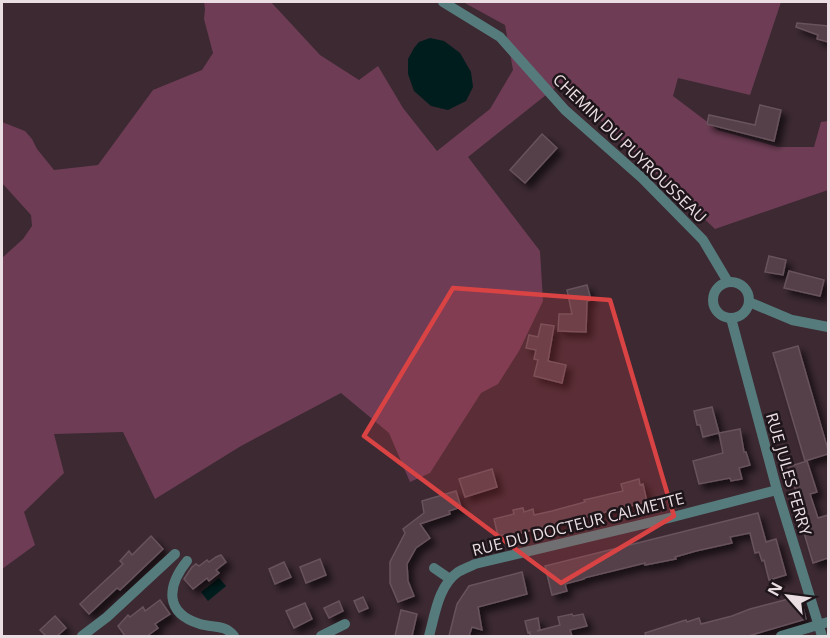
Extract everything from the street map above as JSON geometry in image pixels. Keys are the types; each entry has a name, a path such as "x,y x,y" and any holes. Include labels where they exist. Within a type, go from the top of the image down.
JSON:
{"street":[{"name":"CHEMIN DU PUYROUSSEAU","path":"443,2 500,37 565,110 642,178 703,240 728,282"},
{"path":"735,282 745,289 749,303 743,314 726,318 718,313 713,303 716,290 720,285 735,282"},
{"path":"749,303 792,320 828,327"},
{"name":"RUE JULES FERRY","path":"731,318 777,490 823,623 822,636"},
{"name":"RUE DU DOCTEUR CALMETTE","path":"450,579 475,564 777,490"},
{"path":"82,636 107,617 175,554"},
{"path":"187,561 181,567 172,587 171,597 176,608 185,617 200,624 222,627 234,636"},
{"path":"429,636 440,597 450,579 434,568"},
{"path":"780,636 823,623"},
{"path":"321,636 345,624"}],"highlighted area":[{"path":"453,288 610,300 674,516 561,583 364,436"}],"shaded area":[{"path":"204,2 271,2 320,55 359,80 378,66 403,108 437,151 490,109 513,70 505,25 463,2 781,2 750,95 678,78 673,96 718,130 778,147 814,147 821,122 828,121 828,190 715,229 561,83 468,157 540,251 543,301 519,351 498,384 481,393 430,473 410,482 389,433 341,393 241,446 155,499 123,432 54,434 64,473 24,512 35,545 2,569 2,258 23,239 32,226 31,215 2,183 2,122 25,131 54,170 98,165 153,90 202,70 213,53 204,19"},
{"path":"430,38 444,41 460,53 471,72 473,87 466,101 448,110 431,106 414,91 408,74 408,59 414,48 419,42"},
{"path":"219,578 226,586 208,601 201,592"}],"building":[{"path":"797,23 828,26 828,42 817,39 818,35 796,27"},
{"path":"760,105 781,110 774,141 707,124 709,115 755,125"},
{"path":"542,134 557,148 525,183 510,170"},
{"path":"769,256 786,260 783,275 765,272"},
{"path":"789,271 824,280 820,296 784,288"},
{"path":"587,285 591,300 587,301 586,332 558,331 559,314 572,314 567,290"},
{"path":"541,324 554,326 548,361 566,365 562,383 534,376 538,360 534,359 536,350 526,348 529,335 538,337"},
{"path":"798,346 828,450 828,454 805,461 773,353"},
{"path":"712,407 719,433 703,437 694,411"},
{"path":"740,429 744,452 746,452 750,465 739,468 742,479 731,481 730,478 699,484 693,461 723,453 719,433"},
{"path":"807,461 817,492 810,494 818,518 828,515 828,558 813,563 794,499 798,497 788,467"},
{"path":"492,469 497,487 465,497 459,479"},
{"path":"639,479 640,485 643,484 647,502 516,534 498,536 494,519 514,514 513,510 523,508 524,512 533,509 534,515 552,511 585,502 584,500 623,491 621,484"},
{"path":"456,491 461,507 449,511 450,514 420,524 430,538 416,548 407,564 408,581 414,596 398,602 390,583 390,562 405,533 403,529 424,513 422,501"},
{"path":"758,513 766,542 776,539 786,575 769,580 764,560 762,561 759,552 755,553 750,533 730,537 732,543 675,557 676,559 645,565 645,563 584,578 565,584 567,591 552,595 545,566"},
{"path":"151,536 163,549 120,590 117,588 89,614 80,604 123,564 120,561 129,551 132,555"},
{"path":"221,555 226,562 216,570 219,573 209,581 207,578 193,589 184,579 196,564 199,566"},
{"path":"320,559 326,575 306,583 300,567"},
{"path":"284,562 291,577 275,584 269,569"},
{"path":"522,572 527,594 478,607 482,630 472,627 469,636 449,636 457,604 469,586"},
{"path":"800,596 806,619 748,636 646,636 645,633 686,620 687,622 699,618 701,624"},
{"path":"363,597 368,608 359,612 354,601"},
{"path":"160,600 170,614 155,624 158,628 147,636 125,636 118,626 128,615 130,617 143,607 145,611"},
{"path":"339,601 343,611 329,618 324,608"},
{"path":"305,603 312,619 294,628 286,611"},
{"path":"401,610 417,614 412,636 395,636"},
{"path":"572,614 573,616 583,614 587,626 570,630 572,636 530,636 530,632 528,633 525,621 538,618 540,630 537,631 560,625 558,617"},
{"path":"55,616 66,628 57,636 46,636 40,630"}]}
